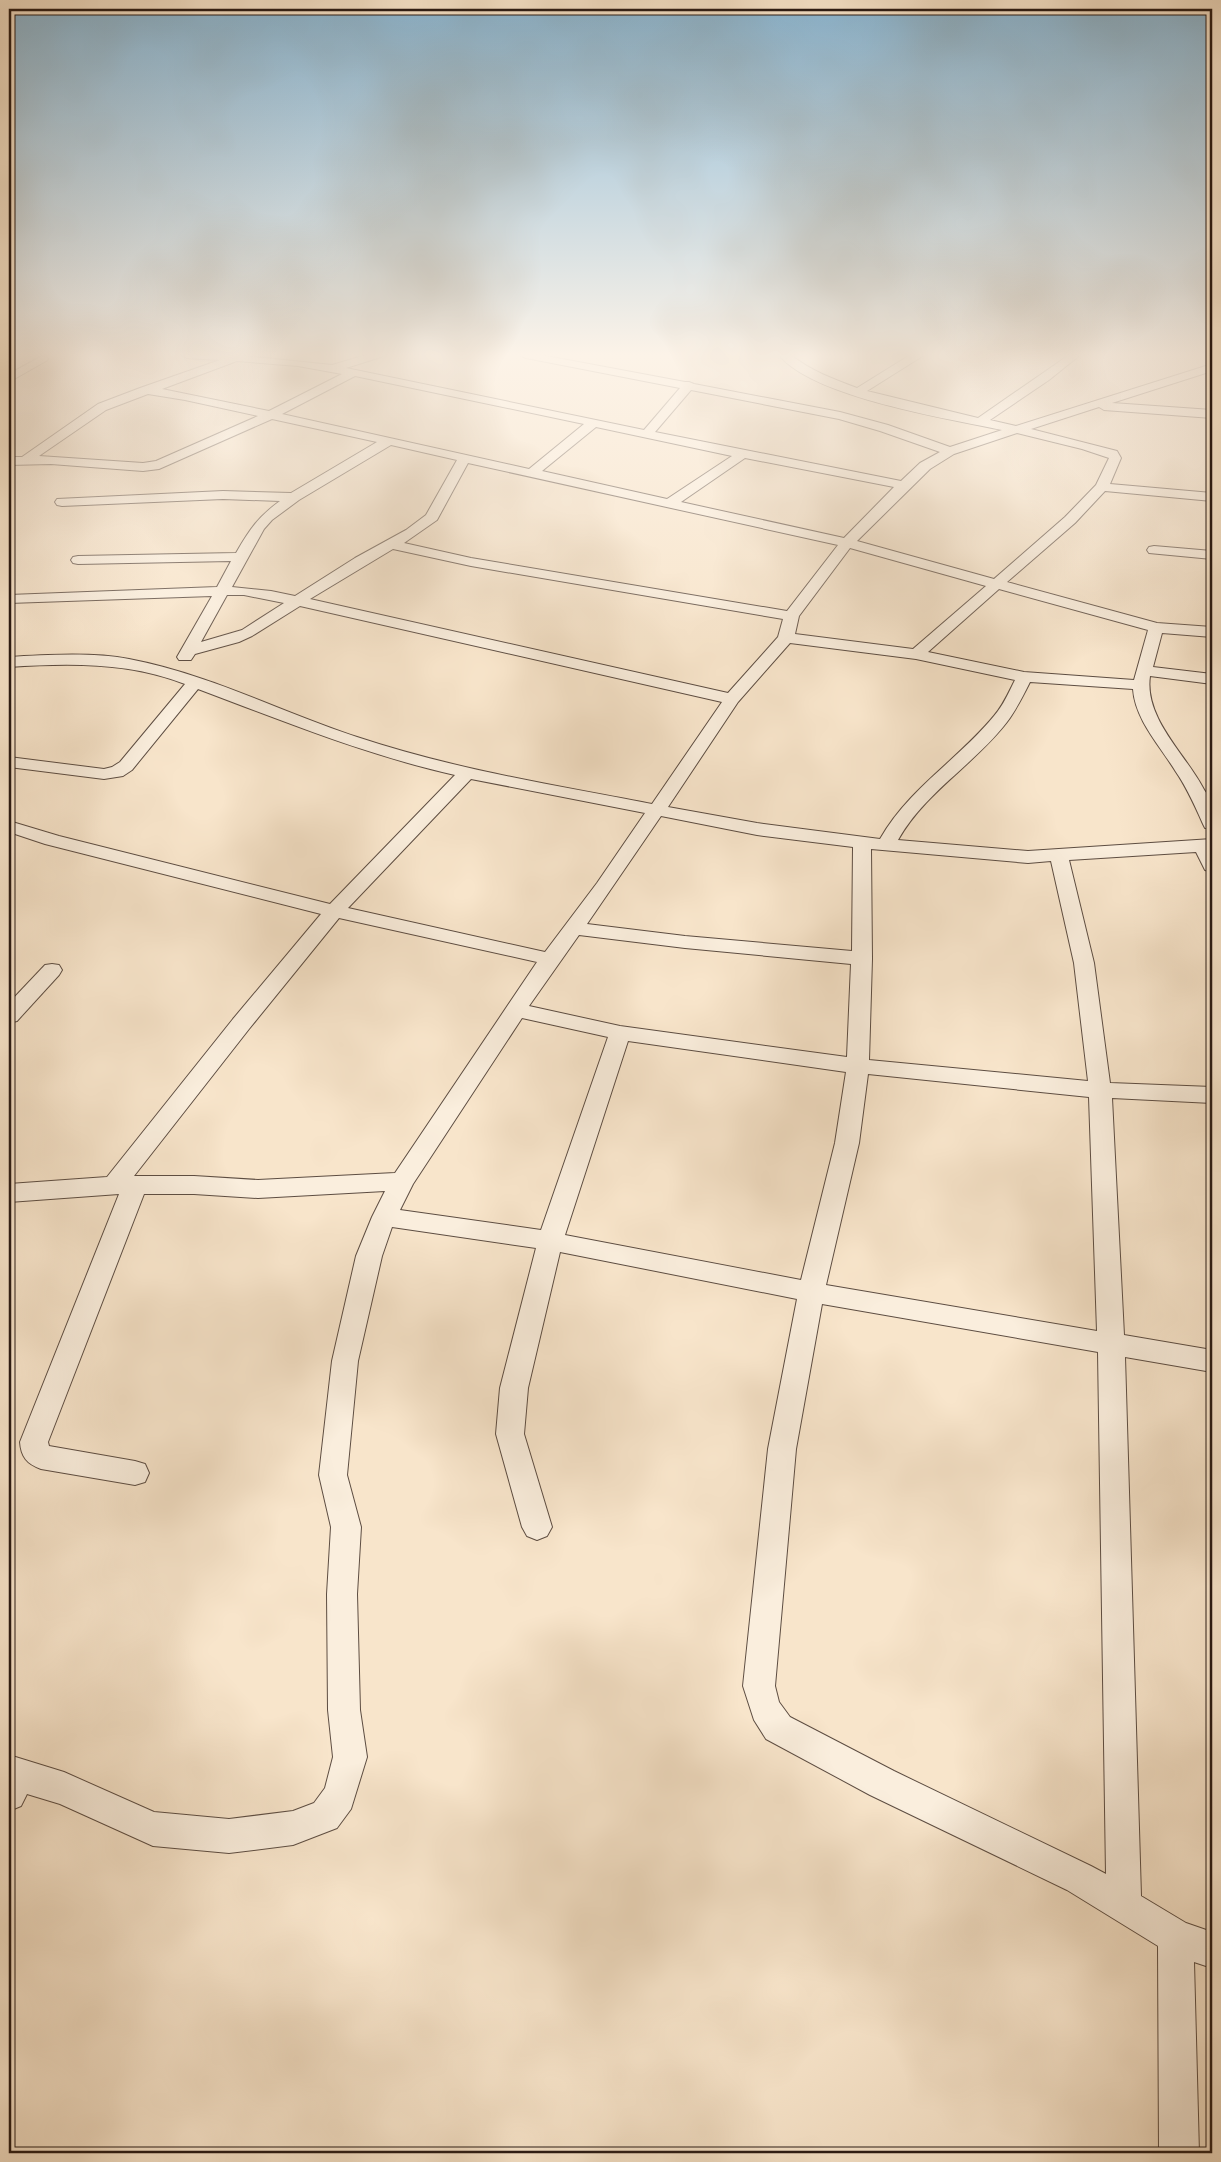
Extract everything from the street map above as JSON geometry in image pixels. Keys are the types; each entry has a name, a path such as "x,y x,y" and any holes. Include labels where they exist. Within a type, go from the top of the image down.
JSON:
{"street":[{"path":"26,460 32,456"},
{"path":"9,461 26,460 144,466 159,465 179,456"},
{"path":"172,673 190,650 241,557 267,517 294,497 364,456"},
{"path":"460,456 847,543 1156,628 1212,632"},
{"path":"533,472 553,456"},
{"path":"670,503 740,456"},
{"path":"753,456 904,485"},
{"path":"12,1780 64,1789 153,1829 229,1836 293,1828 325,1816 339,1797 350,1757 344,1710 342,1594 346,1527 333,1475 345,1361 369,1256 384,1217 402,1181 550,958 658,809 732,698 786,638 791,616 847,543 904,485 925,466 942,456"},
{"path":"916,654 1070,520 1102,487 1114,456"},
{"path":"190,650 233,639 246,633 360,561 411,533 432,517 465,457"},
{"path":"1102,487 1212,497"},
{"path":"62,502 223,495 294,497"},
{"path":"392,544 471,562 791,616"},
{"path":"1154,550 1212,555"},
{"path":"78,560 241,557"},
{"path":"9,599 244,591 296,600 732,698"},
{"path":"1156,628 1143,678 1146,706 1164,743 1191,783 1212,824"},
{"path":"786,638 916,654 1024,677 1212,678"},
{"path":"9,662 60,659 127,663 172,673 351,741 421,762 467,773 756,829 886,845 1028,857 1208,846 1212,866"},
{"path":"886,845 908,810 949,767 999,722 1008,710 1024,677"},
{"path":"9,762 104,774 117,772 126,766 195,682"},
{"path":"135,1473 41,1457 35,1452 34,1442 124,1185 242,1024 334,911 467,773"},
{"path":"1191,783 1212,781"},
{"path":"9,826 52,840 334,911 550,958"},
{"path":"862,842 862,959 858,1066 848,1143 811,1292 782,1449 759,1686 764,1708 778,1728 882,1783 1079,1878 1176,1937 1212,1950"},
{"path":"1060,856 1084,963 1100,1090 1111,1345 1124,1905"},
{"path":"573,928 685,942 796,951 862,959"},
{"path":"9,1016 52,970"},
{"path":"517,1010 620,1033 858,1066 1100,1090 1212,1095"},
{"path":"537,1527 510,1434 514,1388 550,1241 620,1033"},
{"path":"9,1193 124,1185 194,1185 258,1189 402,1181"},
{"path":"384,1217 550,1241 811,1292 1212,1361"},
{"path":"1176,1937 1179,2153"}]}
